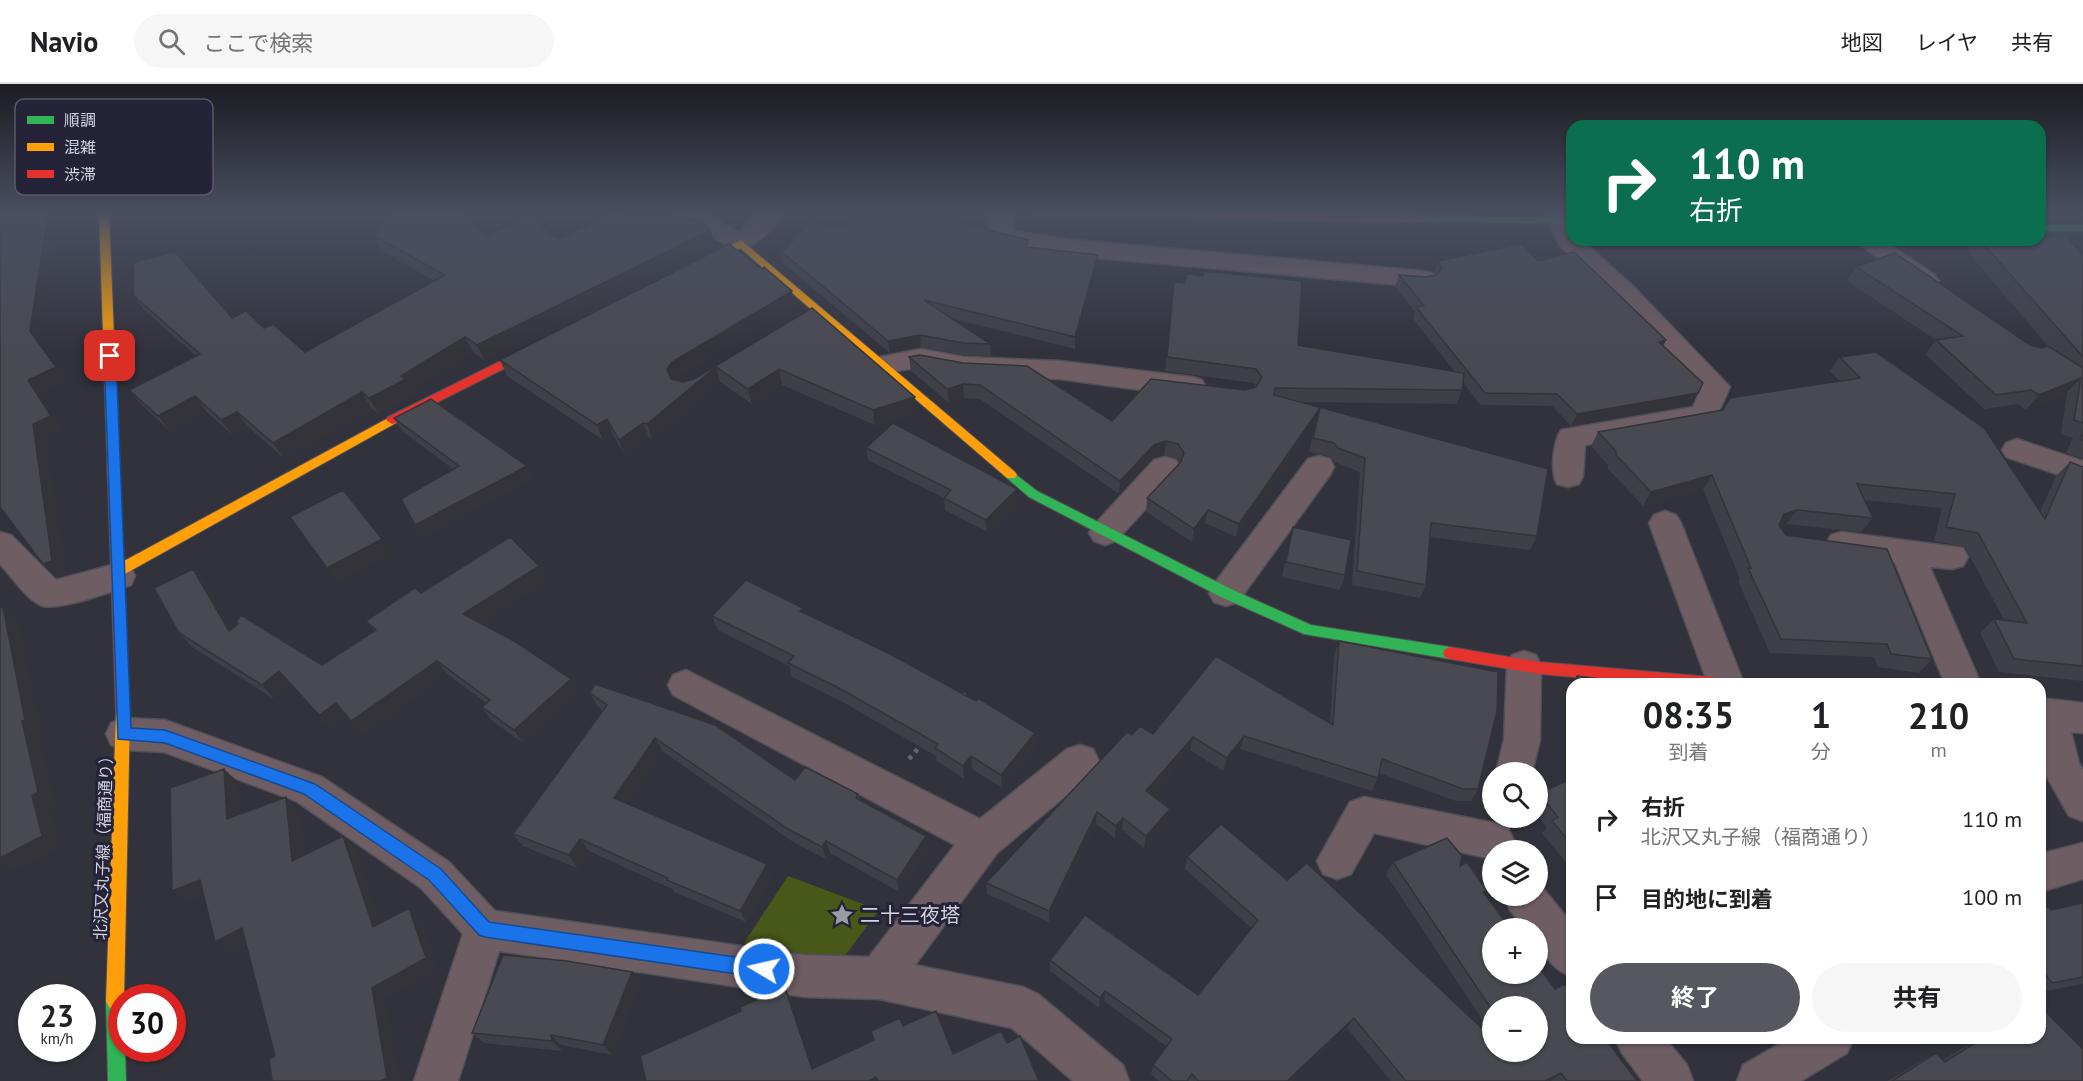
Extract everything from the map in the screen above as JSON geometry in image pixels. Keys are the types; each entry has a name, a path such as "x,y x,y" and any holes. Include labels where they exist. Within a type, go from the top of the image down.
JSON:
{"street":[{"name":"北沢又丸子線（福商通り）","path":"106,260 124,734 115,1002 117,1081"},
{"path":"678,275 708,260"},
{"path":"757,260 808,314 885,364 1033,494 1105,533 1226,593 1309,630 1524,664 1663,678"},
{"path":"1204,260 1423,279"},
{"path":"1568,476 1571,437 1704,415 1716,387 1625,292 1589,260"},
{"path":"1895,260 1945,294"},
{"path":"0,544 50,595 119,573 406,413 553,339"},
{"path":"885,364 921,358 964,366 1060,370 1221,390"},
{"path":"2017,450 2083,472"},
{"path":"1226,593 1319,466"},
{"path":"1105,533 1165,468"},
{"path":"1665,523 1724,678"},
{"path":"1809,540 1952,557"},
{"path":"1907,552 1960,678"},
{"path":"1516,762 1522,740 1524,664"},
{"path":"686,685 983,840"},
{"path":"2057,715 2061,768 2083,804"},
{"path":"124,734 165,736 309,789 435,875 485,929 805,976 879,978 1023,1010 1107,1081"},
{"path":"879,978 983,840 1080,761"},
{"path":"1337,861 1364,814 1498,836"},
{"path":"2046,871 2083,861"},
{"path":"1532,906 1566,948"},
{"path":"436,1081 485,929"},
{"path":"1642,1044 1671,1081"},
{"path":"1759,1081 1822,1044"}],"path":[{"path":"956,705 968,691"},
{"path":"963,697 973,703"},
{"path":"883,789 927,739"}],"green space":[{"path":"788,876 879,910 841,961 787,961 744,943"}],"building":[{"path":"0,260 41,260 30,331 56,367 28,380 51,416 33,424 52,561 43,564 0,507"},
{"path":"144,260 182,260 232,318 246,311 264,328 273,324 305,352 445,275 417,260 651,260 477,345 465,337 401,376 406,379 369,398 362,392 273,443 237,412 221,420 195,396 158,416 129,390 200,354 133,295 134,262"},
{"path":"698,260 749,260 762,269 764,267 792,291 672,362 667,369 671,379 683,382 694,379 812,308 915,397 873,410 779,369 748,389 716,367 647,424 643,423 619,440 607,419 597,425 500,360"},
{"path":"791,260 1097,260 1075,337 924,300 990,344 963,343 920,335 888,341"},
{"path":"1582,260 1666,340 1659,342 1703,383 1698,393 1577,414 1557,394 1485,393 1416,307 1424,306 1399,275 1426,277 1436,275 1442,268 1438,261"},
{"path":"1877,260 1905,260 2030,345 2041,348 2048,346 2083,368 2083,423 2074,420 2081,378 2039,395 2031,390 1996,395 1936,340 1963,336 1856,267"},
{"path":"1997,260 2083,260 2083,357"},
{"path":"1203,271 1302,281 1298,345 1464,373 1462,390 1275,388 1274,395 1548,469 1537,536 1431,523 1426,585 1357,571 1365,458 1338,448 1334,443 1313,438 1320,408 1239,524 1208,510 1194,529 1147,498 1180,463 1184,453 1178,444 1166,441 1154,445 1120,481 980,385 963,384 947,389 909,357 920,355 963,363 1027,366 1112,421 1151,379 1245,390 1256,387 1262,377 1256,369 1167,357 1174,282 1185,283 1187,274 1203,276"},
{"path":"1876,352 1985,429 2045,519 2070,462 2083,467 2083,666 2014,659 1994,619 2027,623 1978,533 1946,527 1955,494 1857,484 1873,518 1797,510 1784,514 1779,525 1786,535 1887,549 1932,659 1891,654 1887,644 1781,639 1748,568 1751,568 1712,475 1651,492 1598,432 1723,410 1730,398 1860,378 1840,357"},
{"path":"431,399 527,466 415,525 401,499 459,466 394,418"},
{"path":"893,423 1017,489 986,520 944,498 951,490 866,448"},
{"path":"343,490 382,539 327,568 290,517"},
{"path":"1293,527 1351,540 1345,575 1286,562"},
{"path":"510,537 539,566 463,614 514,641 571,679 514,730 482,707 490,700 437,661 351,721 336,703 319,715 279,671 262,685 179,633 154,588 193,569 229,631 238,624 236,622 241,615 322,665 376,630 366,621 415,588 421,593"},
{"path":"746,580 803,608 800,611 890,654 976,701 978,698 1035,733 1001,775 971,756 963,766 935,748 938,744 837,687 788,663 794,656 712,616"},
{"path":"3,607 25,720 22,721 38,792 32,796 42,836 0,858 0,608"},
{"path":"1339,641 1498,672 1497,711 1485,762 1482,762 1478,789 1463,789 1382,759 1378,778 1244,736 1227,758 1193,737 1146,791 1170,809 1146,836 1123,818 1116,826 1097,812 1049,911 986,883 1127,732 1132,735 1140,726 1153,734 1216,656 1333,725"},
{"path":"595,684 715,725 795,780 805,767 858,794 856,798 926,836 897,880 826,841 822,847 788,829 655,738 614,798 767,864 740,911 580,839 569,855 513,834 607,705 590,693"},
{"path":"224,769 227,819 286,797 292,861 343,836 373,927 409,908 426,958 372,988 387,1078 380,1081 272,1081 269,1059 275,1056 242,928 215,942 200,880 172,891 170,788"},
{"path":"1566,781 1566,838 1552,821 1558,817 1548,805 1548,790"},
{"path":"1221,824 1287,880 1307,863 1482,1029 1482,1062 1548,1062 1548,996 1483,996 1393,862 1447,838 1462,856 1460,866 1467,862 1482,884 1482,906 1494,906 1502,918 1482,918 1482,984 1548,984 1548,980 1555,989 1565,984 1566,1044 1609,1044 1637,1081 1567,1081 1561,1073 1545,1081 1406,1081 1354,1018 1287,1081 1198,1081 1192,1074 1187,1081 1172,1081 1153,1065 1172,1039 1105,991 1100,998 1050,960 1085,915 1198,995 1258,920 1187,857"},
{"path":"2083,903 2083,977 2052,983 2046,975 2046,907 2051,910"},
{"path":"503,955 567,961 632,972 603,1045 551,1035 552,1041 472,1033"},
{"path":"785,988 812,1069 874,1040 871,1031 900,1018 903,1026 936,1011 953,1054 1001,1031 1007,1043 1020,1036 1039,1081 878,1081 876,1077 869,1081 646,1081 640,1056 741,1011 740,1007"},
{"path":"2046,1012 2083,1049 2083,1081 1892,1081 1936,1053 1945,1062 1974,1044 2046,1044"}],"traffic: fast":[{"path":"1011,475 1033,494 1226,593 1309,630 1450,653"},
{"path":"117,1062 117,1081"}],"traffic: slow":[{"path":"106,260 114,484"},
{"path":"694,267 709,260"},
{"path":"760,260 1011,475"},
{"path":"118,571 392,420"},
{"path":"115,984 123,714"}],"traffic: jam":[{"path":"392,420 541,345"},
{"path":"114,484 123,714"},
{"path":"1450,653 1540,668 1654,678"}],"place":[{"name":"二十三夜塔","path":"842,915"}],"route":[{"path":"110,356 124,734 165,736 309,789 435,875 485,929 764,969"}]}
